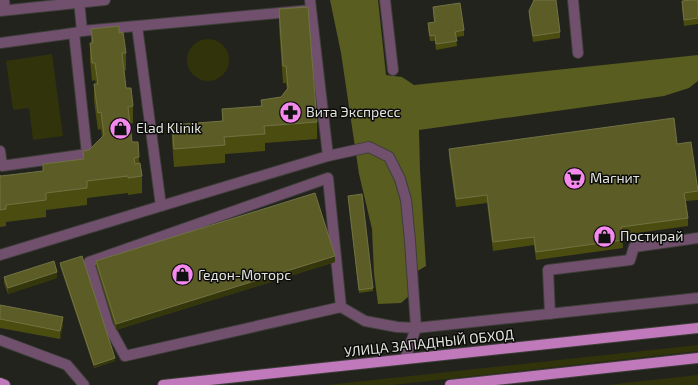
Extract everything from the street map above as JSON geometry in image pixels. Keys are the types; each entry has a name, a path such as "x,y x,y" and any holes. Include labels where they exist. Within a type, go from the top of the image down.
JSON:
{"main road":[{"name":"УЛИЦА ЗАПАДНЫЙ ОБХОД","path":"162,385 698,328"},
{"path":"454,385 698,358"},
{"path":"0,383 5,385"}],"street":[{"path":"3,7 105,0"},
{"path":"385,0 393,70"},
{"path":"573,0 578,53"},
{"path":"0,151 2,166 87,154 78,32 79,2"},
{"path":"0,43 78,32 311,5 328,156"},
{"path":"137,26 161,206"},
{"path":"0,255 328,156 369,147 389,156 400,179 406,200 416,328 405,359"},
{"path":"341,307 328,178 89,262 108,324 125,356 341,307 365,321 396,327 416,328 698,298"},
{"path":"550,314 548,270 630,260 634,247 698,238"},
{"path":"0,340 67,364 84,385"}],"shaded area":[{"path":"204,39 212,39 220,42 226,48 229,60 226,72 220,78 212,81 204,81 196,78 190,72 187,64 187,56 190,48 196,42"},
{"path":"52,54 63,136 33,140 29,108 13,110 6,61"},
{"path":"698,345 698,351 393,385 327,385"},
{"path":"698,375 698,385 607,385"}],"green space":[{"path":"330,0 378,0 386,75 402,77 414,85 698,55 698,81 689,88 664,96 419,130 426,266 409,276 409,296 401,303 378,304 374,274 372,229 359,174 341,53"}],"building":[{"path":"534,0 556,0 560,32 533,36 529,11"},
{"path":"698,0 698,18 684,20 682,1"},
{"path":"460,3 464,30 455,32 457,41 436,44 435,35 430,36 428,23 435,22 433,7"},
{"path":"308,7 317,122 264,126 265,134 224,137 225,145 174,149 172,125 223,121 222,109 262,106 261,100 281,97 288,88 286,66 283,66 279,9"},
{"path":"119,26 119,33 123,32 126,53 122,53 126,88 131,88 133,106 128,107 132,142 138,142 139,157 134,158 135,164 140,163 142,176 128,178 128,176 87,181 87,188 46,193 46,200 6,205 6,209 0,210 0,175 43,171 43,164 84,159 83,151 89,150 104,135 101,112 98,113 94,84 98,84 95,63 92,63 90,43 93,43 91,29"},
{"name":"Магнит","path":"674,118 677,144 691,142 698,191 684,193 688,218 621,227 623,240 536,252 534,237 493,242 487,195 456,199 449,149"},
{"path":"315,193 335,256 116,324 96,261"},
{"path":"362,194 373,288 359,290 348,196"},
{"path":"82,256 115,358 94,365 60,263"},
{"path":"54,261 57,272 8,288 4,277"},
{"path":"0,305 63,317 60,331 0,319"}],"place":[{"name":"Вита Экспресс","path":"291,112"},
{"name":"Elad Klinik","path":"121,128"},
{"name":"Магнит","path":"574,178"},
{"name":"Постирай","path":"604,236"},
{"name":"Гедон-Моторс","path":"183,275"}]}
